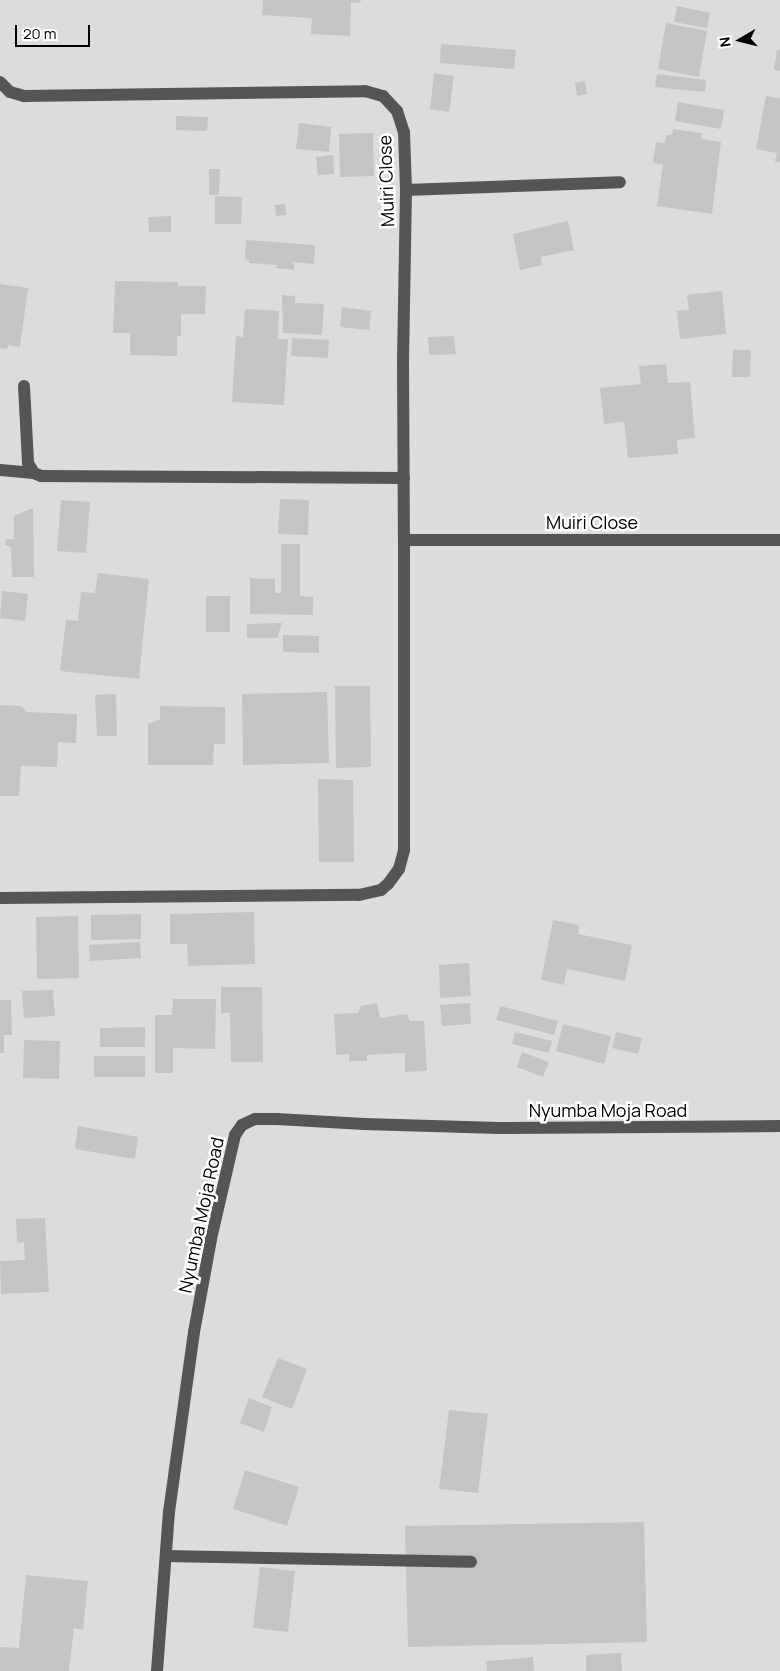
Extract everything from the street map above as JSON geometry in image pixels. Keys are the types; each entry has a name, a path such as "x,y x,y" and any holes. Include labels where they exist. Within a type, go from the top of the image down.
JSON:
{"street":[{"name":"Muiri Close","path":"0,82 10,92 24,96 365,91 383,96 397,111 404,132 406,190 402,814 404,850 399,869 388,884 372,893 305,896 0,898"},
{"path":"406,190 620,182"},
{"path":"24,386 28,463 34,472"},
{"path":"0,470 34,472 41,476 60,477 404,478"},
{"name":"Muiri Close","path":"404,540 780,540"},
{"name":"Nyumba Moja Road","path":"157,1671 169,1512 194,1332 211,1239 235,1135 242,1125 255,1119 276,1119 499,1128 780,1126"},
{"path":"166,1556 471,1562"}],"shaded area":[{"path":"0,0 780,0 780,1671 0,1671"}],"building":[{"path":"263,0 361,0 360,3 351,2 350,36 311,34 312,18 262,15"},
{"path":"677,6 710,13 707,28 674,22"},
{"path":"666,23 707,31 699,77 658,69"},
{"path":"441,44 516,50 514,69 440,63"},
{"path":"777,50 780,50 780,71 774,70"},
{"path":"434,73 454,76 449,112 430,109"},
{"path":"657,74 706,80 705,92 655,87"},
{"path":"585,81 587,94 577,96 575,83"},
{"path":"766,96 780,98 780,162 775,162 777,153 756,149"},
{"path":"678,102 724,110 721,129 675,121"},
{"path":"176,116 208,117 207,131 176,130"},
{"path":"299,123 331,127 329,152 296,149"},
{"path":"673,129 702,133 701,139 721,142 712,214 657,206 663,165 653,163 656,142 665,143 666,135 672,135"},
{"path":"373,133 374,176 340,177 339,134"},
{"path":"333,155 334,174 318,175 316,157"},
{"path":"209,169 220,169 219,195 209,195"},
{"path":"215,196 242,197 241,224 215,224"},
{"path":"285,204 286,215 276,216 275,205"},
{"path":"171,216 171,232 149,232 148,217"},
{"path":"568,221 574,250 541,257 542,265 520,270 513,234"},
{"path":"246,240 315,245 314,264 292,262 294,270 276,268 277,265 249,263 249,260 245,259"},
{"path":"115,281 178,282 178,286 206,286 205,314 181,314 181,336 177,336 177,356 130,355 130,333 113,333"},
{"path":"0,284 28,288 20,347 8,345 7,349 0,348"},
{"path":"722,291 726,334 680,339 677,311 689,310 687,295"},
{"path":"282,295 295,296 295,303 324,304 322,335 283,333"},
{"path":"342,307 371,311 369,330 340,327"},
{"path":"245,309 279,311 278,339 288,339 284,405 232,402 236,336 243,337"},
{"path":"454,336 456,354 429,355 428,337"},
{"path":"292,338 329,340 328,358 291,356"},
{"path":"733,350 751,350 750,377 732,377"},
{"path":"666,364 668,383 690,382 695,438 677,440 678,454 628,458 624,422 604,424 600,388 641,384 639,366"},
{"path":"280,499 309,500 308,535 278,534"},
{"path":"61,500 90,502 86,553 57,551"},
{"path":"33,508 34,577 12,577 11,547 5,545 6,539 14,539 14,516"},
{"path":"281,544 300,544 300,596 313,597 313,615 250,614 250,578 275,579 275,593 281,593"},
{"path":"98,573 149,579 139,679 60,671 66,620 78,621 81,592 95,593"},
{"path":"2,591 28,594 25,621 0,618"},
{"path":"206,596 230,596 230,632 206,632"},
{"path":"282,623 277,638 247,638 247,624"},
{"path":"283,635 319,636 319,653 283,652"},
{"path":"335,686 370,686 371,767 336,768"},
{"path":"327,692 329,763 243,765 242,694"},
{"path":"116,694 117,736 97,736 95,695"},
{"path":"0,705 22,706 26,712 77,714 76,743 58,742 57,767 21,766 19,796 0,796"},
{"path":"160,706 225,707 225,744 214,744 213,765 148,765 148,724 160,719"},
{"path":"318,779 353,780 354,862 319,862"},
{"path":"254,912 255,964 188,966 187,944 170,944 170,914"},
{"path":"141,914 141,939 91,940 91,915"},
{"path":"78,916 79,978 37,979 36,917"},
{"path":"553,920 579,925 578,934 632,945 625,981 567,969 564,985 541,980"},
{"path":"140,942 141,958 90,961 89,945"},
{"path":"469,963 471,996 440,998 439,965"},
{"path":"221,987 262,987 263,1062 231,1062 230,1013 221,1013"},
{"path":"53,990 55,1016 24,1018 22,991"},
{"path":"173,999 216,999 215,1049 173,1048 173,1073 155,1073 155,1015 172,1015"},
{"path":"0,1000 11,1000 12,1035 4,1035 4,1053 0,1053"},
{"path":"377,1003 380,1018 407,1014 410,1021 424,1021 427,1071 405,1072 405,1053 367,1055 367,1061 349,1061 349,1054 336,1055 334,1014 358,1013 361,1006"},
{"path":"470,1003 471,1024 442,1026 440,1005"},
{"path":"500,1006 558,1021 554,1035 496,1020"},
{"path":"563,1024 611,1036 604,1064 556,1051"},
{"path":"145,1027 145,1047 100,1047 100,1028"},
{"path":"515,1032 552,1041 549,1053 512,1044"},
{"path":"616,1032 642,1038 638,1054 612,1048"},
{"path":"24,1040 60,1041 59,1079 23,1078"},
{"path":"522,1052 549,1062 543,1077 517,1067"},
{"path":"94,1056 145,1056 145,1077 94,1077"},
{"path":"78,1126 138,1137 135,1159 75,1149"},
{"path":"45,1218 49,1292 1,1294 0,1261 25,1260 24,1242 17,1243 16,1219"},
{"path":"278,1358 307,1369 292,1409 262,1397"},
{"path":"249,1398 272,1407 264,1432 240,1423"},
{"path":"449,1410 488,1414 478,1493 439,1489"},
{"path":"245,1470 299,1487 287,1526 233,1509"},
{"path":"644,1522 647,1642 408,1647 405,1526"},
{"path":"260,1567 295,1571 288,1632 253,1628"},
{"path":"26,1575 88,1581 83,1630 74,1628 69,1671 0,1671 0,1647 19,1648"},
{"path":"621,1653 622,1671 586,1671 586,1655"},
{"path":"533,1657 534,1671 487,1671 486,1661"}]}
